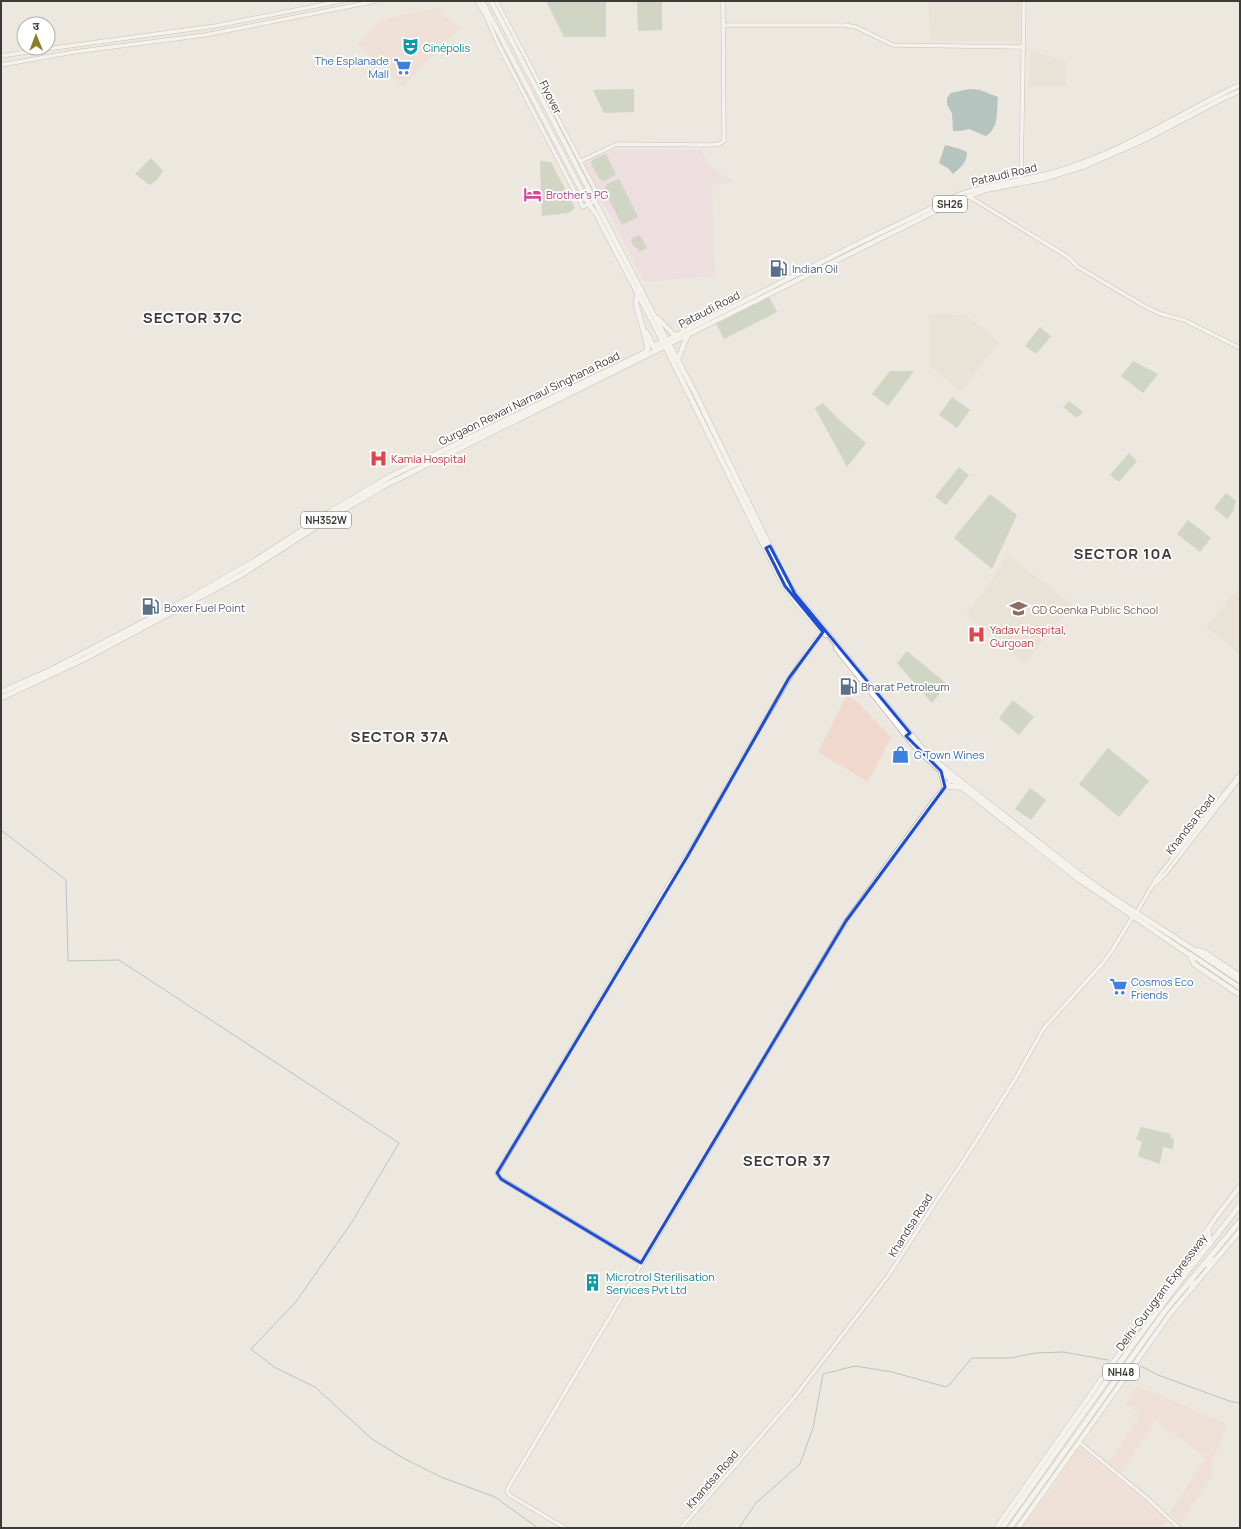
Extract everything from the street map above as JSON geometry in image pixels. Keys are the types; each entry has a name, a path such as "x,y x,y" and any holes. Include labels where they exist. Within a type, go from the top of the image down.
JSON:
{"highway":[{"path":"639,290 636,304 643,328 655,349"},
{"name":"Gurgaon Rewari Narnaul Singhana Road","path":"1,692 51,670 156,619 256,560 330,512 391,476 646,352 648,347 643,328"},
{"path":"666,343 678,360 768,547 781,580 790,593 908,734 964,789 1087,882 1112,897 1190,955 1194,964 1240,995"},
{"path":"666,343 768,547 795,594 908,734 920,752 941,771 953,778 1087,882"},
{"name":"NH352W","path":"1,698 77,663 156,619 241,575 382,487 666,343"},
{"path":"941,771 944,787 954,786 964,789"},
{"path":"1135,914 1194,950 1204,952 1240,976"},
{"name":"Delhi-Gurugram Expressway","path":"1002,1528 1105,1379 1196,1259 1210,1244 1240,1205"},
{"name":"Delhi-Gurugram Expressway","path":"1010,1528 1165,1311 1240,1221"},
{"path":"1208,1229 1210,1244"},
{"path":"1202,1266 1216,1259"},
{"path":"1192,1278 1192,1288"}],"main road":[{"path":"482,1 589,205 595,212 639,290 666,343"},
{"name":"Flyover","path":"491,1 596,201 639,290"},
{"name":"SH26","path":"1147,136 1222,93 1240,85"},
{"name":"SH26","path":"666,343 689,334 966,195 1021,181 1042,179 1085,166 1240,91"},
{"name":"Pataudi Road","path":"666,343 734,306 966,195"},
{"path":"639,290 654,314 666,343"},
{"path":"654,314 672,333 677,336"},
{"path":"678,360 689,334"},
{"path":"1240,981 1194,950 1190,955 1240,988"},
{"path":"996,1528 1105,1379 1208,1229 1240,1186"},
{"path":"1018,1528 1170,1314 1240,1231"}],"street":[{"path":"1,56 215,26 341,1"},
{"path":"1,65 74,52 205,35 376,1"},
{"path":"477,1 583,207 589,205 596,201 597,193 496,1"},
{"path":"581,161 617,144 709,145 722,143 725,137 723,1"},
{"path":"1021,181 1024,1"},
{"path":"724,25 844,25 856,27 893,46 1024,47"},
{"path":"966,195 1068,257 1078,268 1146,307 1161,314 1184,320 1240,348"},
{"path":"641,1263 501,1179 497,1173 665,891 687,857 751,742 789,678 811,646 823,632"},
{"name":"Khandsa Road","path":"681,1528 797,1394 888,1276 969,1153 1014,1081 1044,1028 1103,963 1113,950 1156,879 1240,774"},
{"path":"565,1528 511,1496 507,1492 508,1488 846,921 911,830 944,787 953,778"},
{"name":"Khandsa Road","path":"1154,884 1166,873 1240,778"},
{"path":"1079,1442 1148,1499 1179,1528"}],"highlighted area":[{"path":"770,546 795,594 910,733 906,736 941,771 945,787 846,921 641,1263 501,1179 497,1173 687,857 789,678 823,632 785,586 766,548"}],"shaded area":[{"path":"928,1 1020,1 1020,41 930,41"},
{"name":"The Esplanade Mall","path":"441,7 439,11 460,29 403,87 358,44 383,19 386,21 388,18"},
{"path":"1031,51 1065,61 1066,86 1028,86"},
{"path":"611,150 701,150 710,166 735,183 712,185 715,276 644,282 583,163"},
{"path":"929,314 966,315 999,342 960,392 929,365"},
{"name":"GD Goenka Public School","path":"1007,555 1072,604 1025,663 966,614 988,586"},
{"path":"1237,589 1240,591 1240,654 1206,627"},
{"path":"848,693 891,737 868,782 818,752"},
{"path":"1137,1386 1227,1424 1210,1467 1213,1473 1181,1523 1169,1514 1206,1458 1155,1420 1122,1473 1109,1463 1140,1415 1126,1404"},
{"path":"1079,1447 1168,1520 1161,1528 1021,1528 1055,1484"}],"green space":[{"path":"546,1 606,1 606,37 564,37"},
{"path":"637,1 662,1 662,30 638,31"},
{"path":"634,89 634,112 604,113 593,90"},
{"path":"606,154 616,175 604,181 599,179 591,163 592,160"},
{"path":"151,158 163,171 157,180 150,185 135,174"},
{"path":"540,161 551,162 575,208 568,213 542,216"},
{"path":"619,179 638,217 622,225 604,190 607,184"},
{"path":"640,235 647,248 639,252 637,247 635,248 631,241 632,238"},
{"path":"769,297 777,312 724,339 716,324"},
{"path":"1040,327 1051,336 1036,354 1025,346"},
{"path":"1133,361 1158,374 1143,393 1121,376"},
{"path":"890,371 914,371 888,406 872,394"},
{"path":"952,397 970,410 957,428 939,415"},
{"path":"1069,401 1083,412 1077,418 1063,407"},
{"path":"823,403 837,418 866,443 847,467 815,408"},
{"path":"1129,453 1137,461 1119,482 1110,475"},
{"path":"959,467 969,475 946,505 935,497"},
{"path":"1226,493 1236,501 1233,511 1227,519 1214,508"},
{"path":"990,494 1017,515 992,569 954,538"},
{"path":"1188,520 1211,538 1200,552 1177,534"},
{"path":"907,651 947,684 932,703 897,663"},
{"path":"1013,700 1034,717 1019,735 999,718"},
{"path":"1108,748 1149,781 1119,817 1079,784"},
{"path":"1030,788 1046,800 1031,820 1015,809"},
{"path":"1141,1127 1171,1134 1170,1138 1174,1139 1173,1149 1163,1147 1160,1164 1138,1156 1142,1142 1136,1139"}],"water":[{"path":"970,89 980,90 998,97 994,128 986,136 969,129 953,131 952,113 947,105 947,98 951,93"},
{"path":"945,145 967,152 967,156 961,167 953,174 949,169 939,163"}],"waterway":[{"path":"1,830 66,880 68,961 119,960 399,1143 352,1222 295,1303 251,1349 274,1367 315,1387 372,1439 403,1458 441,1477 495,1497 538,1528"},
{"path":"739,1528 756,1503 800,1464 813,1428 823,1374 855,1366 892,1372 946,1387 972,1358 1011,1358 1035,1353 1063,1352 1108,1360"},
{"path":"1141,1366 1158,1375 1232,1402 1240,1403"}],"place":[{"name":"Cinépolis","path":"410,47"},
{"name":"The Esplanade Mall","path":"402,66"},
{"name":"Brother's PG","path":"533,194"},
{"name":"Indian Oil","path":"779,268"},
{"name":"Kamla Hospital","path":"378,458"},
{"name":"Boxer Fuel Point","path":"151,607"},
{"name":"GD Goenka Public School","path":"1019,609"},
{"name":"Yadav Hospital, Gurgoan","path":"977,635"},
{"name":"Bharat Petroleum","path":"848,686"},
{"name":"G Town Wines","path":"901,754"},
{"name":"Cosmos Eco Friends","path":"1118,987"},
{"name":"Microtrol Sterilisation Services Pvt Ltd","path":"593,1282"}],"district":[{"name":"SECTOR 37C","path":"193,317"},
{"name":"SECTOR 10A","path":"1123,553"},
{"name":"SECTOR 37A","path":"400,736"},
{"name":"SECTOR 37","path":"787,1160"}]}
